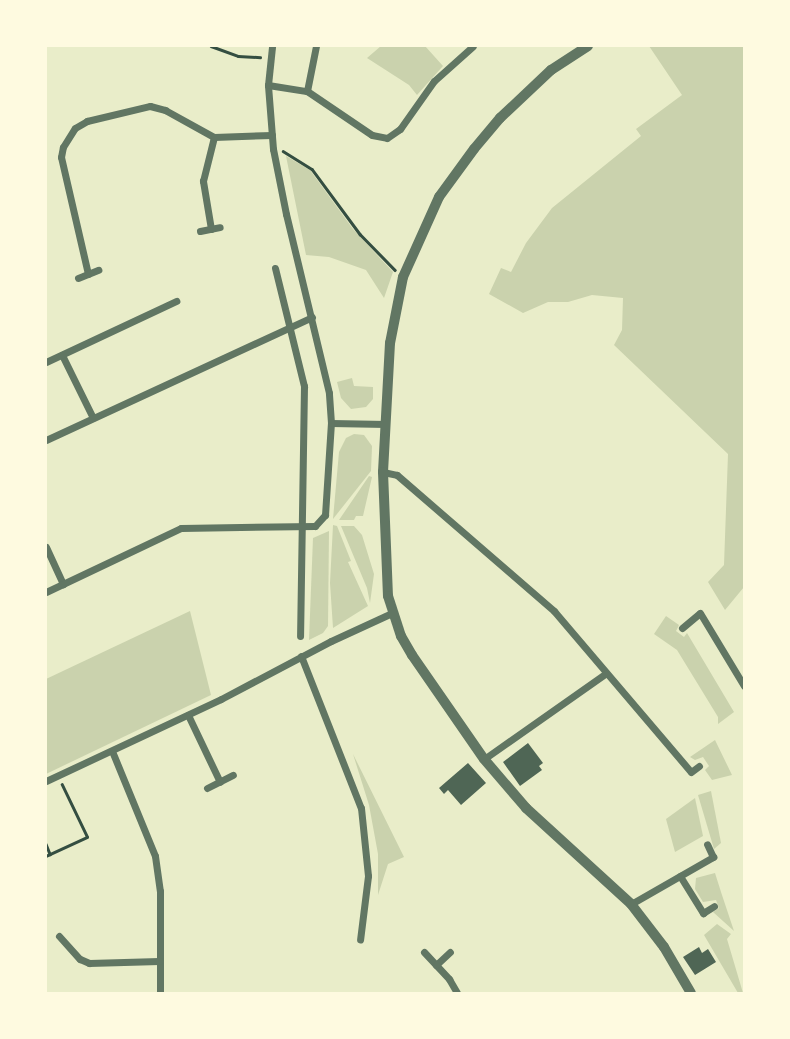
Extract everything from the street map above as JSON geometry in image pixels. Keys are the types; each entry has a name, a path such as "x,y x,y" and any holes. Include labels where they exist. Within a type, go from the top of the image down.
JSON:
{"street":[{"path":"46,592 181,528 314,526 325,514 331,423 329,393 285,214 274,149 268,85 272,46"},
{"path":"307,91 316,46"},
{"path":"268,85 307,91 372,135 387,138 400,129 434,81 473,46"},
{"path":"588,46 551,70 500,118 474,149 439,197 402,278 390,343 383,472 385,572 392,613 412,655 484,759 526,808 631,904 664,947 691,993"},
{"path":"88,274 61,158 63,147 75,128 87,121 150,106 165,110 214,138 272,135"},
{"path":"211,229 203,181 214,138"},
{"path":"200,231 220,227"},
{"path":"275,268 291,325 305,399 300,636"},
{"path":"78,278 98,270"},
{"path":"46,362 176,301"},
{"path":"46,440 312,317"},
{"path":"62,355 93,418"},
{"path":"331,423 386,424"},
{"path":"383,472 397,475 559,617 691,772 699,766"},
{"path":"46,547 63,584"},
{"path":"46,782 188,715 301,656 392,613"},
{"path":"682,628 700,613 744,686"},
{"path":"301,656 361,808 368,876 360,940"},
{"path":"484,759 605,674"},
{"path":"188,715 220,782"},
{"path":"112,751 155,856 160,891 160,993"},
{"path":"207,788 233,775"},
{"path":"631,904 643,894 713,857 708,844"},
{"path":"680,876 702,913 714,905"},
{"path":"59,936 80,959 89,962 159,961"},
{"path":"424,952 457,993"},
{"path":"436,965 450,952"}],"path":[{"path":"211,46 238,56 270,58"},
{"path":"274,149 312,169 360,234 402,278"},
{"path":"46,856 87,837 58,776"},
{"path":"46,844 50,854"}],"green space":[{"path":"381,46 425,46 443,66 417,95 409,85 367,58"},
{"path":"649,46 744,46 744,587 725,610 708,582 724,565 728,454 614,345 622,330 623,298 592,295 568,302 548,302 523,313 489,294 501,268 511,272 526,243 552,208 641,136 636,129 682,95"},
{"path":"286,156 310,170 353,229 393,272 384,298 366,270 329,257 306,255"},
{"path":"352,378 354,386 373,387 373,399 366,407 351,409 341,398 337,382"},
{"path":"354,434 364,435 372,446 371,471 333,519 339,452 346,438"},
{"path":"369,476 372,477 363,516 356,516 354,520 339,520"},
{"path":"333,525 337,526 351,561 348,562 368,606 333,628 330,583"},
{"path":"341,526 354,526 362,535 374,574 370,603 367,588"},
{"path":"329,531 328,626 323,633 309,640 313,538"},
{"path":"190,611 211,695 46,774 46,679"},
{"path":"666,616 679,625 676,631 684,637 687,633 734,712 718,724 718,717 677,650 654,634"},
{"path":"715,740 732,775 712,780 705,770 709,766 703,757 695,760 690,757"},
{"path":"353,754 404,857 388,864 378,895 378,854 369,805"},
{"path":"711,791 721,843 714,849 698,795"},
{"path":"695,798 703,836 675,852 666,819"},
{"path":"715,873 734,931 713,912 719,908 716,900 703,902 695,889 696,878"},
{"path":"717,924 731,934 727,939 743,993 738,993 704,935"}],"building":[{"path":"528,743 543,763 539,766 542,770 520,786 503,762"},
{"path":"468,763 486,783 461,805 448,790 444,794 439,788"},
{"path":"699,947 702,953 708,949 716,962 695,975 683,957"}]}
